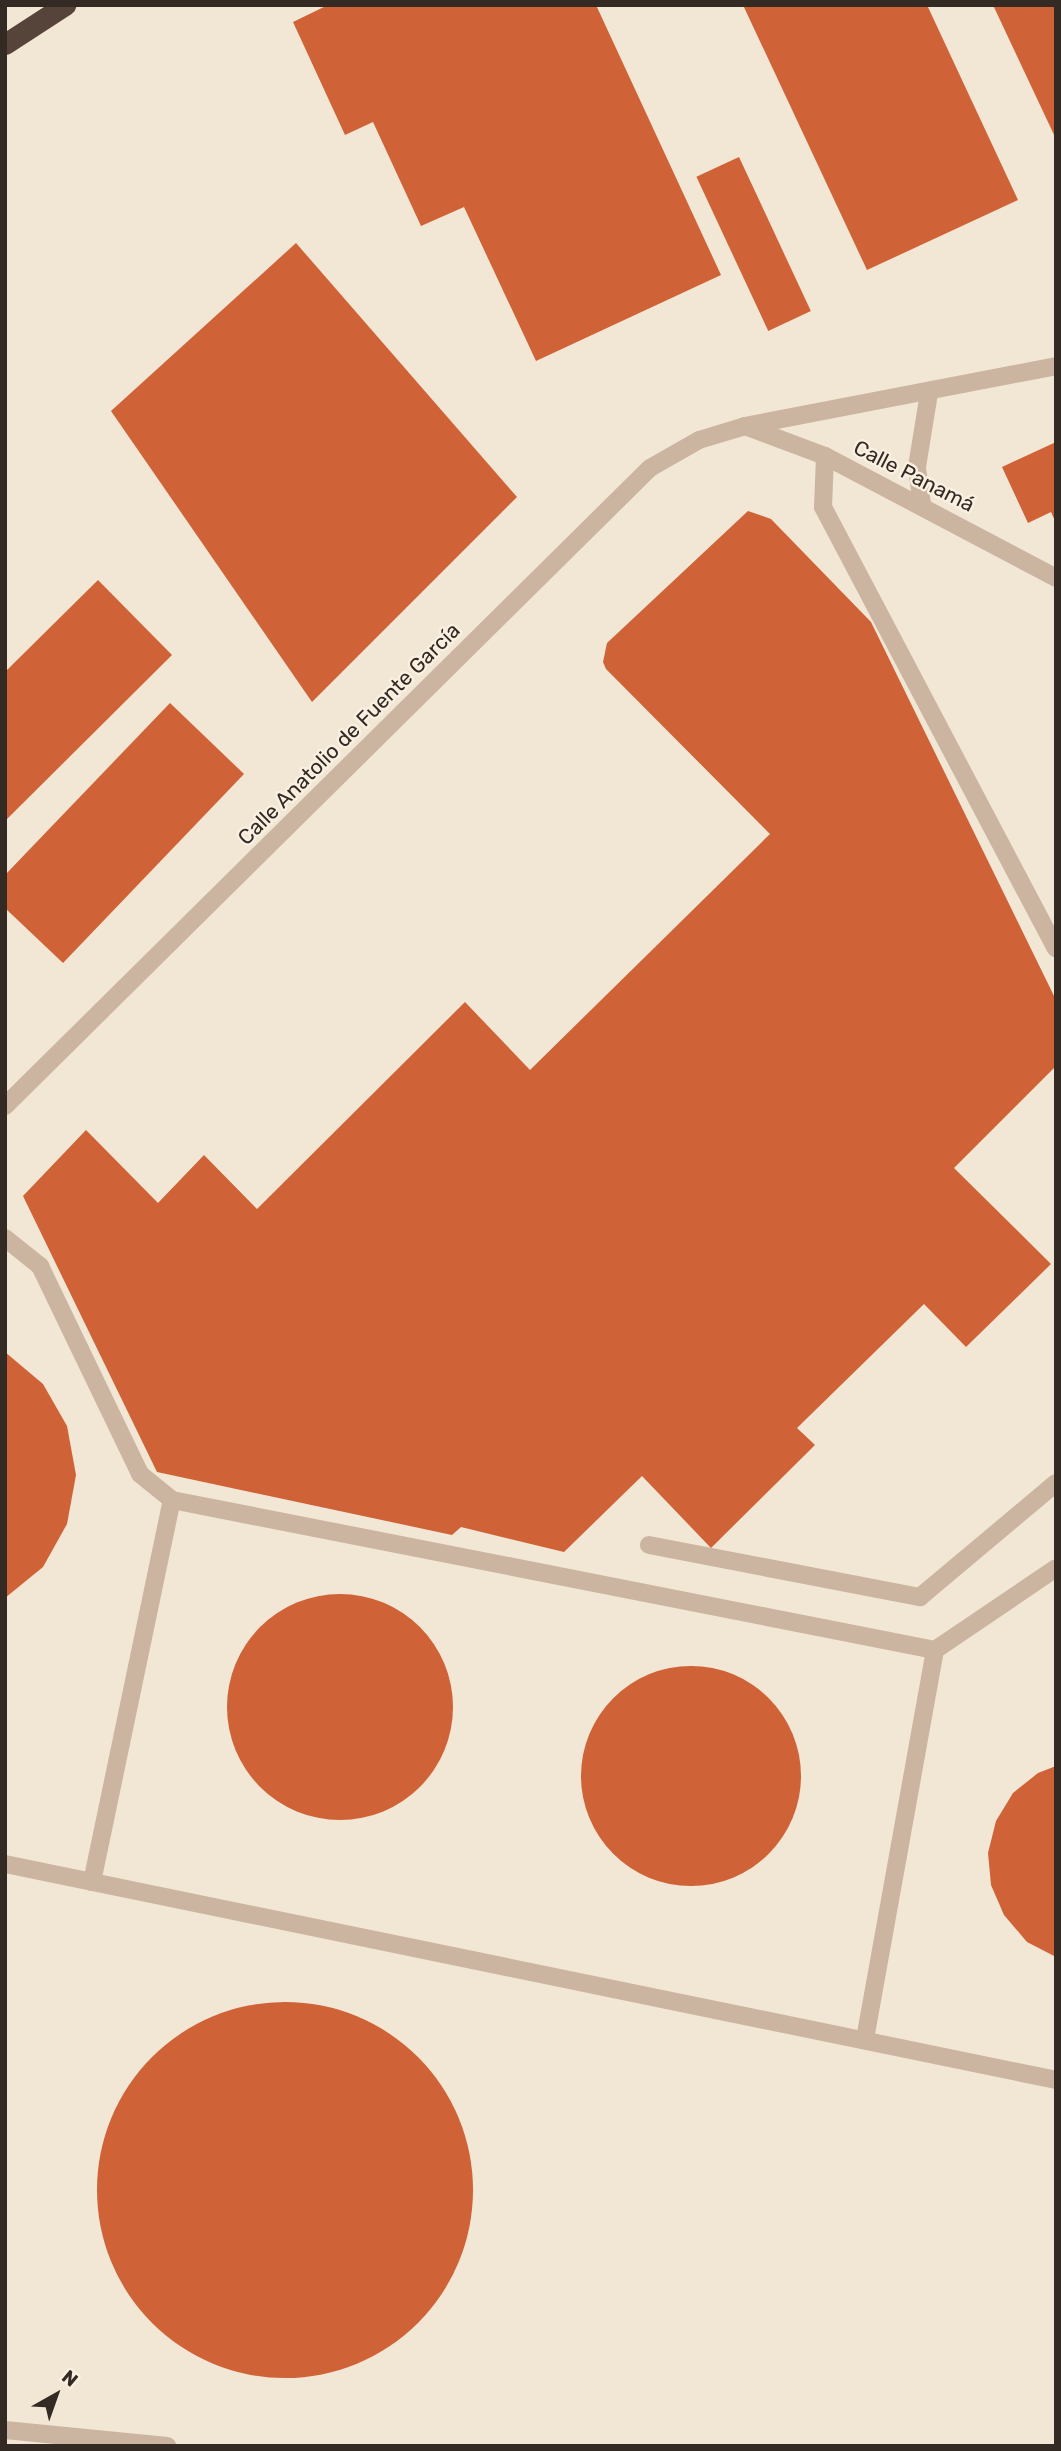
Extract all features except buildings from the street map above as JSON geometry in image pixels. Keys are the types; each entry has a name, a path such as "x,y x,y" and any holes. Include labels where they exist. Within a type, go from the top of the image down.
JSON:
{"highway":[{"path":"5,44 65,5"}],"street":[{"name":"Calle Anatolio de Fuente García","path":"5,1106 650,468 699,440 745,426 929,393 1056,366"},
{"path":"922,505 917,467 929,393"},
{"name":"Calle Panamá","path":"745,426 825,456 1056,578"},
{"path":"825,456 823,507 1056,948"},
{"path":"5,1238 40,1266 141,1474 172,1500 935,1650 1056,1568"},
{"path":"649,1545 920,1597 1056,1483"},
{"path":"92,1882 172,1500"},
{"path":"865,2039 935,1650"},
{"path":"5,1864 599,1989 865,2039 1056,2080"},
{"path":"5,2430 167,2446"}]}
